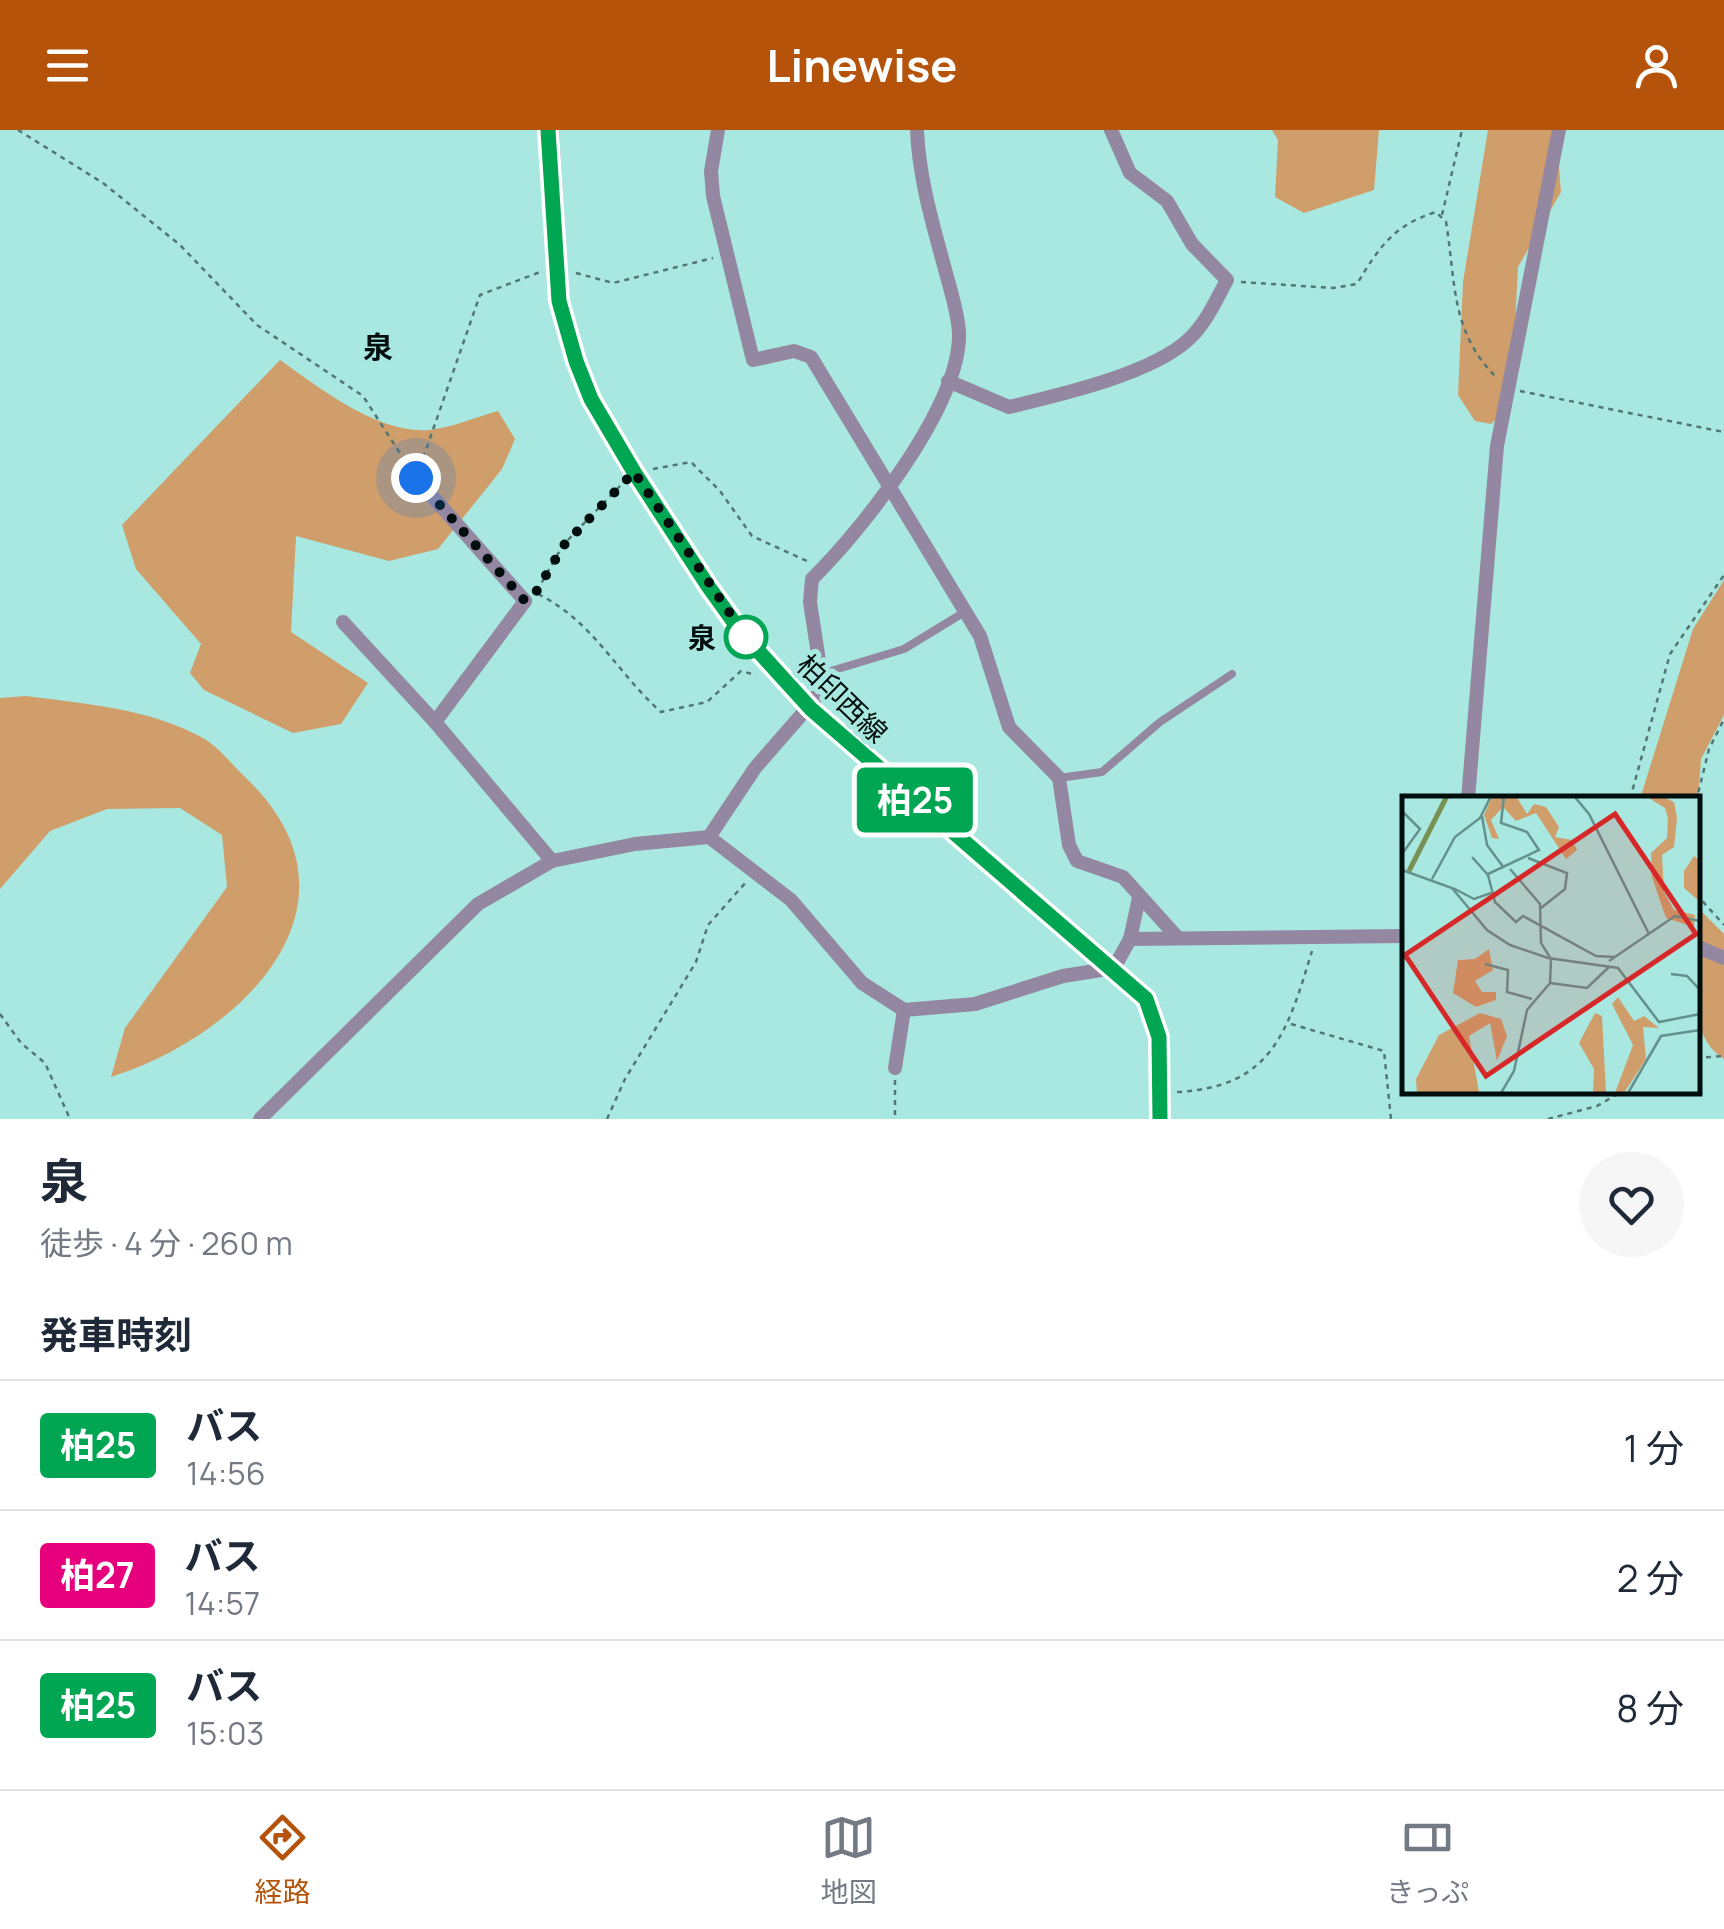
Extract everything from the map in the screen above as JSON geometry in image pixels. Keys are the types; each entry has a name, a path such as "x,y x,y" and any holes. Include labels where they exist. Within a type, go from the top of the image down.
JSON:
{"main road":[{"name":"柏印西線","path":"548,130 559,301 591,399 634,472 708,586 776,672 811,709 1146,999 1154,1016 1160,1119"}],"street":[{"path":"718,130 711,172 725,255 752,360 794,351 810,357 980,636 1009,727 1060,778 1069,845 1077,861 1122,877 1177,938"},
{"path":"708,837 762,760 811,709 821,674 810,588 921,442 948,381 959,334 923,187 918,130"},
{"path":"948,381 1008,407 1155,361 1190,338 1227,280 1192,244 1166,201 1130,173 1111,130"},
{"path":"1468,796 1497,446 1559,130"},
{"path":"416,478 525,601 435,722"},
{"path":"343,622 435,722 552,860"},
{"path":"260,1119 478,904 552,860 635,844 708,837 808,916 862,983 904,1010 975,1004 1063,976 1114,968 1130,938 1139,898"},
{"path":"1130,938 1402,936"},
{"path":"1699,947 1724,958"},
{"path":"896,1068 904,1010"}],"lane":[{"path":"821,674 904,650 963,613"},
{"path":"1060,778 1102,772 1160,722 1232,674"}],"path":[{"path":"18,130 103,184 180,245 256,325 362,396 416,478"},
{"path":"1462,130 1451,193 1442,216 1464,338 1507,388 1724,432"},
{"path":"1227,280 1333,288 1357,284 1383,241 1405,222 1436,212 1442,216"},
{"path":"416,478 480,295 555,266 613,283 725,255"},
{"path":"776,672 766,678 741,671 708,702 661,712 636,689 588,626 565,607 536,592 564,545 634,472 692,462 720,491 752,536 823,569"},
{"path":"1631,796 1670,654 1724,575"},
{"path":"1697,796 1708,749 1724,719"},
{"path":"607,1119 625,1079 696,962 708,925 754,873"},
{"path":"1699,897 1724,925"},
{"path":"1160,1093 1211,1090 1246,1078 1290,1024 1316,938"},
{"path":"0,1014 22,1043 46,1064 70,1119"},
{"path":"1290,1024 1384,1050 1392,1119"},
{"path":"1699,1058 1724,1056"},
{"path":"895,1119 896,1068"},
{"path":"1548,1119 1596,1106 1617,1094"}],"shaded area":[{"path":"1272,130 1379,130 1374,190 1304,213 1275,197 1278,140"},
{"path":"1488,130 1556,130 1561,192 1518,267 1511,404 1491,424 1475,421 1458,395 1463,282"},
{"path":"280,360 350,407 389,425 429,430 498,411 515,439 502,469 438,549 389,561 296,536 291,632 368,683 341,724 293,733 204,690 190,673 201,644 136,569 122,525"},
{"path":"1724,580 1724,715 1701,759 1698,796 1641,796 1693,629"},
{"path":"26,696 139,714 209,742 247,779 284,826 298,873 295,917 276,960 245,998 205,1031 159,1058 111,1077 125,1028 227,887 222,835 180,808 107,809 50,831 0,889 0,698"},
{"path":"1699,909 1724,934 1724,1059 1710,1047 1701,1030"}],"bus line":[{"name":"柏25","path":"548,130 555,266 566,333 591,399 674,537 741,632 794,691 882,773 1028,894 1146,999 1159,1037 1160,1119"}],"place":[{"name":"泉","path":"746,637"}],"district":[{"name":"泉","path":"378,346"}],"route":[{"path":"416,478 525,601 536,592 564,545 634,472 674,537 746,637"}]}
